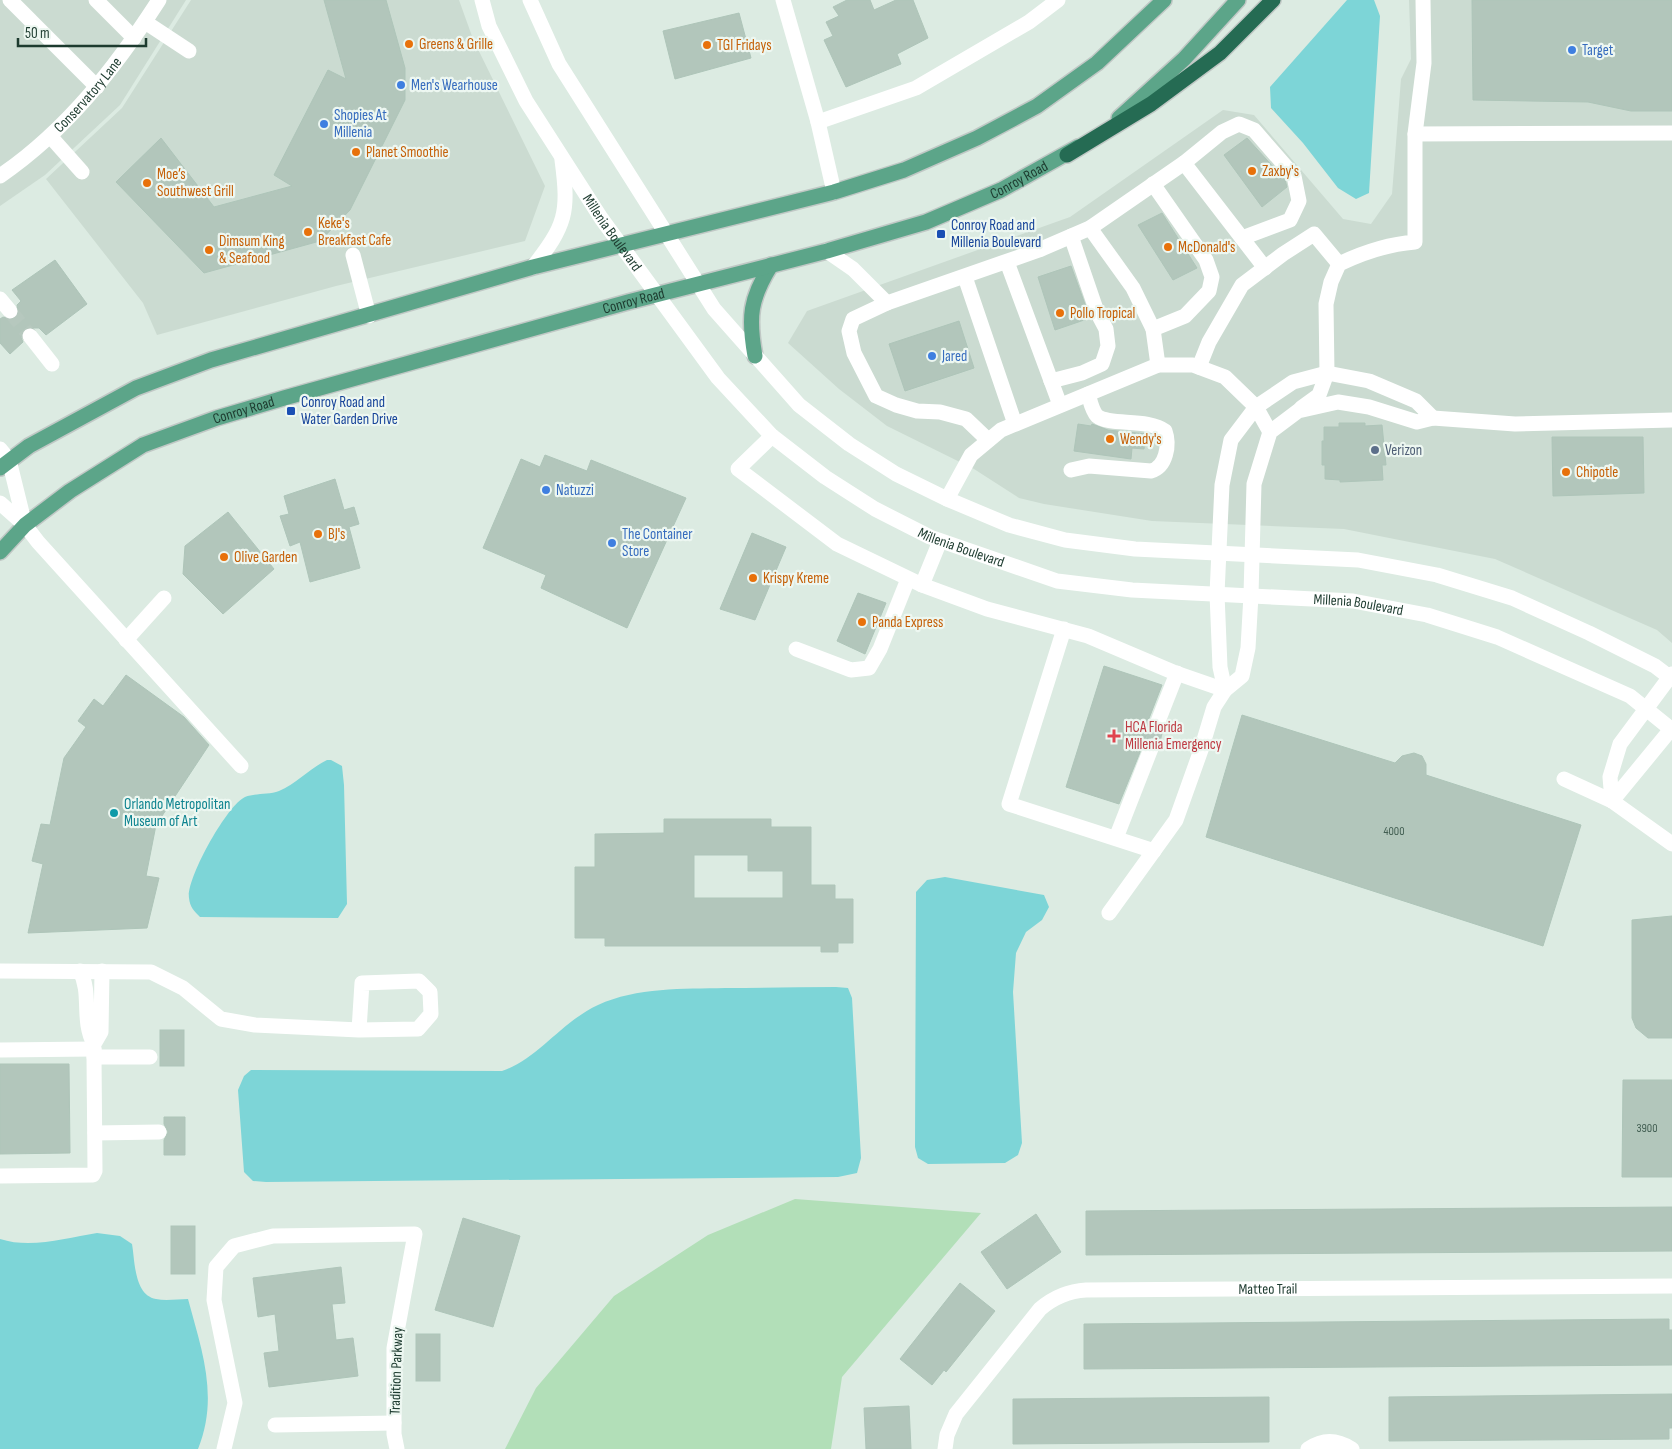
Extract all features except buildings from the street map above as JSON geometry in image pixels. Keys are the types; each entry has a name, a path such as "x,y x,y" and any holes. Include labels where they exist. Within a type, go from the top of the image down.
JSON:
{"highway":[{"path":"1067,156 1151,104 1212,58 1273,0"}],"main road":[{"path":"3,459 136,388 211,360 534,267 834,192 904,170 977,138 1037,106 1097,63 1164,0"},
{"name":"Conroy Road","path":"0,552 25,525 70,492 143,445 217,418 656,295 827,251 926,222 1001,190 1067,156 1129,110 1184,59 1238,0"},
{"path":"755,356 750,330 752,304 758,285 771,265"}],"street":[{"path":"10,0 97,87"},
{"path":"96,0 134,38"},
{"name":"Conservatory Lane","path":"0,176 50,136 97,87 134,38 159,0"},
{"name":"Millenia Boulevard","path":"482,0 489,26 526,101 620,245 718,378 772,436 825,477 876,510 940,541 1057,581 1132,590 1353,601 1427,615 1497,637 1630,696 1672,729"},
{"path":"530,0 559,64 714,309 799,405 848,444 896,474 947,500 1009,525 1065,540 1135,549 1358,560 1437,575 1520,602 1597,637 1655,666 1671,677 1620,744 1610,777 1612,801"},
{"path":"783,0 818,122 834,192"},
{"path":"818,122 916,88 1029,22 1058,0"},
{"path":"1109,913 1176,820 1214,708 1225,690 1242,676 1248,648 1254,484 1270,432 1319,395 1327,373 1326,304 1331,282 1339,264 1366,253 1402,243 1415,242 1415,134 1424,63 1423,0"},
{"path":"145,22 190,52"},
{"path":"988,440 966,418 940,412 917,411 896,405 876,396 854,353 849,331 850,324 858,315 887,303 1006,262 1090,228 1184,163 1222,132 1238,124 1254,130 1294,176 1299,200 1290,220 1242,238"},
{"path":"1415,134 1672,133"},
{"path":"50,136 82,172"},
{"path":"534,267 551,244 562,223 566,195 561,156"},
{"path":"1184,163 1265,268"},
{"path":"1153,184 1206,260 1212,277 1209,291 1186,316 1153,329"},
{"path":"1090,228 1133,288 1153,329 1158,365"},
{"path":"1199,367 1209,342 1242,286 1265,268 1314,234 1339,264"},
{"path":"1051,381 1082,374 1102,364 1108,346 1106,329 1097,312 1071,236"},
{"path":"827,251 867,282 887,303"},
{"path":"352,255 369,316"},
{"path":"1006,262 1060,405"},
{"path":"964,277 1015,424"},
{"path":"30,336 52,364"},
{"path":"947,500 971,455 1001,430 1158,365 1193,365 1225,377 1256,407 1270,432"},
{"path":"1225,690 1220,667 1217,594 1222,486 1231,440 1256,407 1293,382 1327,373 1369,381 1416,401 1433,418"},
{"path":"1072,470 1089,466 1151,471 1158,469 1164,460 1165,431 1159,426 1100,418 1094,412 1088,394"},
{"path":"1298,410 1338,402 1369,407 1417,422 1433,418 1515,424 1672,420"},
{"path":"772,436 738,469 837,544 908,579 987,610 1088,636 1177,673 1225,690"},
{"path":"3,459 25,525"},
{"path":"0,503 25,525 126,640 241,766"},
{"path":"922,585 940,541"},
{"path":"796,649 851,670 869,668 874,662 908,579"},
{"path":"126,640 164,598"},
{"path":"1064,629 1008,804 1154,851"},
{"path":"1157,724 1177,673"},
{"path":"1612,801 1672,729"},
{"path":"1116,838 1152,746"},
{"path":"1564,779 1612,801 1672,844"},
{"path":"0,1176 93,1175 95,1171 94,1050 87,1032 85,982 80,970"},
{"path":"0,972 80,970 151,972 183,988 221,1019 255,1025 359,1030 418,1029 430,1014 430,992 419,981 362,982 359,1030"},
{"path":"94,1050 101,1032 102,971"},
{"path":"0,1050 94,1050 150,1057"},
{"path":"95,1133 159,1132"},
{"name":"Tradition Parkway","path":"224,1449 235,1402 214,1300 214,1292 216,1268 234,1246 273,1236 415,1234 394,1348 394,1423 398,1449"},
{"name":"Matteo Trail","path":"945,1449 947,1435 956,1414 1040,1309 1053,1298 1069,1292 1095,1289 1672,1286"},
{"path":"275,1425 394,1423"},
{"path":"1308,1449 1324,1441 1334,1441 1352,1449"}],"shaded area":[{"path":"0,0 186,0 120,105 45,175 0,206"},
{"path":"191,0 459,0 473,39 545,186 525,241 336,286 157,335 143,303 46,179 122,108"},
{"path":"1409,0 1672,0 1672,643 1657,630 1495,559 1344,529 1152,521 1044,504 1019,498 974,469 887,426 839,389 788,343 807,311 1070,217 1223,110 1254,115 1343,219 1371,224 1392,194 1401,79 1411,59"}],"green space":[{"path":"795,1199 981,1213 842,1377 831,1449 505,1449 536,1388 614,1296 708,1235"}],"water":[{"path":"1347,0 1374,0 1380,16 1369,193 1356,199 1338,188 1303,143 1271,108 1270,87"},
{"path":"327,760 342,766 344,785 347,904 338,918 200,917 190,904 190,889 194,875 209,843 228,813 245,797 279,791"},
{"path":"945,877 1044,895 1049,907 1042,920 1026,932 1016,953 1013,992 1022,1143 1018,1155 1005,1163 928,1164 918,1158 915,1147 916,892 927,880"},
{"path":"848,988 852,998 861,1158 857,1173 838,1177 266,1182 253,1181 244,1172 238,1090 244,1076 251,1070 502,1071 527,1058 585,1012 613,999 628,995 677,989"},
{"path":"97,1233 120,1236 132,1244 137,1276 143,1291 149,1296 160,1300 188,1299 203,1356 208,1392 204,1430 198,1449 0,1449 0,1239 12,1242 36,1243"}],"tunnel":[{"path":"10,311 30,336"},
{"path":"1152,746 1157,724"}],"place":[{"name":"Greens & Grille","path":"409,44"},
{"name":"TGI Fridays","path":"707,45"},
{"name":"Target","path":"1572,50"},
{"name":"Men's Wearhouse","path":"401,85"},
{"name":"Shopies At Millenia","path":"324,124"},
{"name":"Planet Smoothie","path":"356,152"},
{"name":"Zaxby's","path":"1252,171"},
{"name":"Moe’s Southwest Grill","path":"147,183"},
{"name":"Keke's Breakfast Cafe","path":"308,232"},
{"name":"Conroy Road and Millenia Boulevard","path":"941,234"},
{"name":"McDonald's","path":"1168,247"},
{"name":"Dimsum King & Seafood","path":"209,250"},
{"name":"Pollo Tropical","path":"1060,313"},
{"name":"Jared","path":"932,356"},
{"name":"Conroy Road and Water Garden Drive","path":"291,411"},
{"name":"Wendy's","path":"1110,439"},
{"name":"Verizon","path":"1375,450"},
{"name":"Chipotle","path":"1566,472"},
{"name":"Natuzzi","path":"546,490"},
{"name":"BJ's","path":"318,534"},
{"name":"The Container Store","path":"612,543"},
{"name":"Olive Garden","path":"224,557"},
{"name":"Krispy Kreme","path":"753,578"},
{"name":"Panda Express","path":"862,622"},
{"name":"HCA Florida Millenia Emergency","path":"1114,736"},
{"name":"Orlando Metropolitan Museum of Art","path":"114,813"}]}
